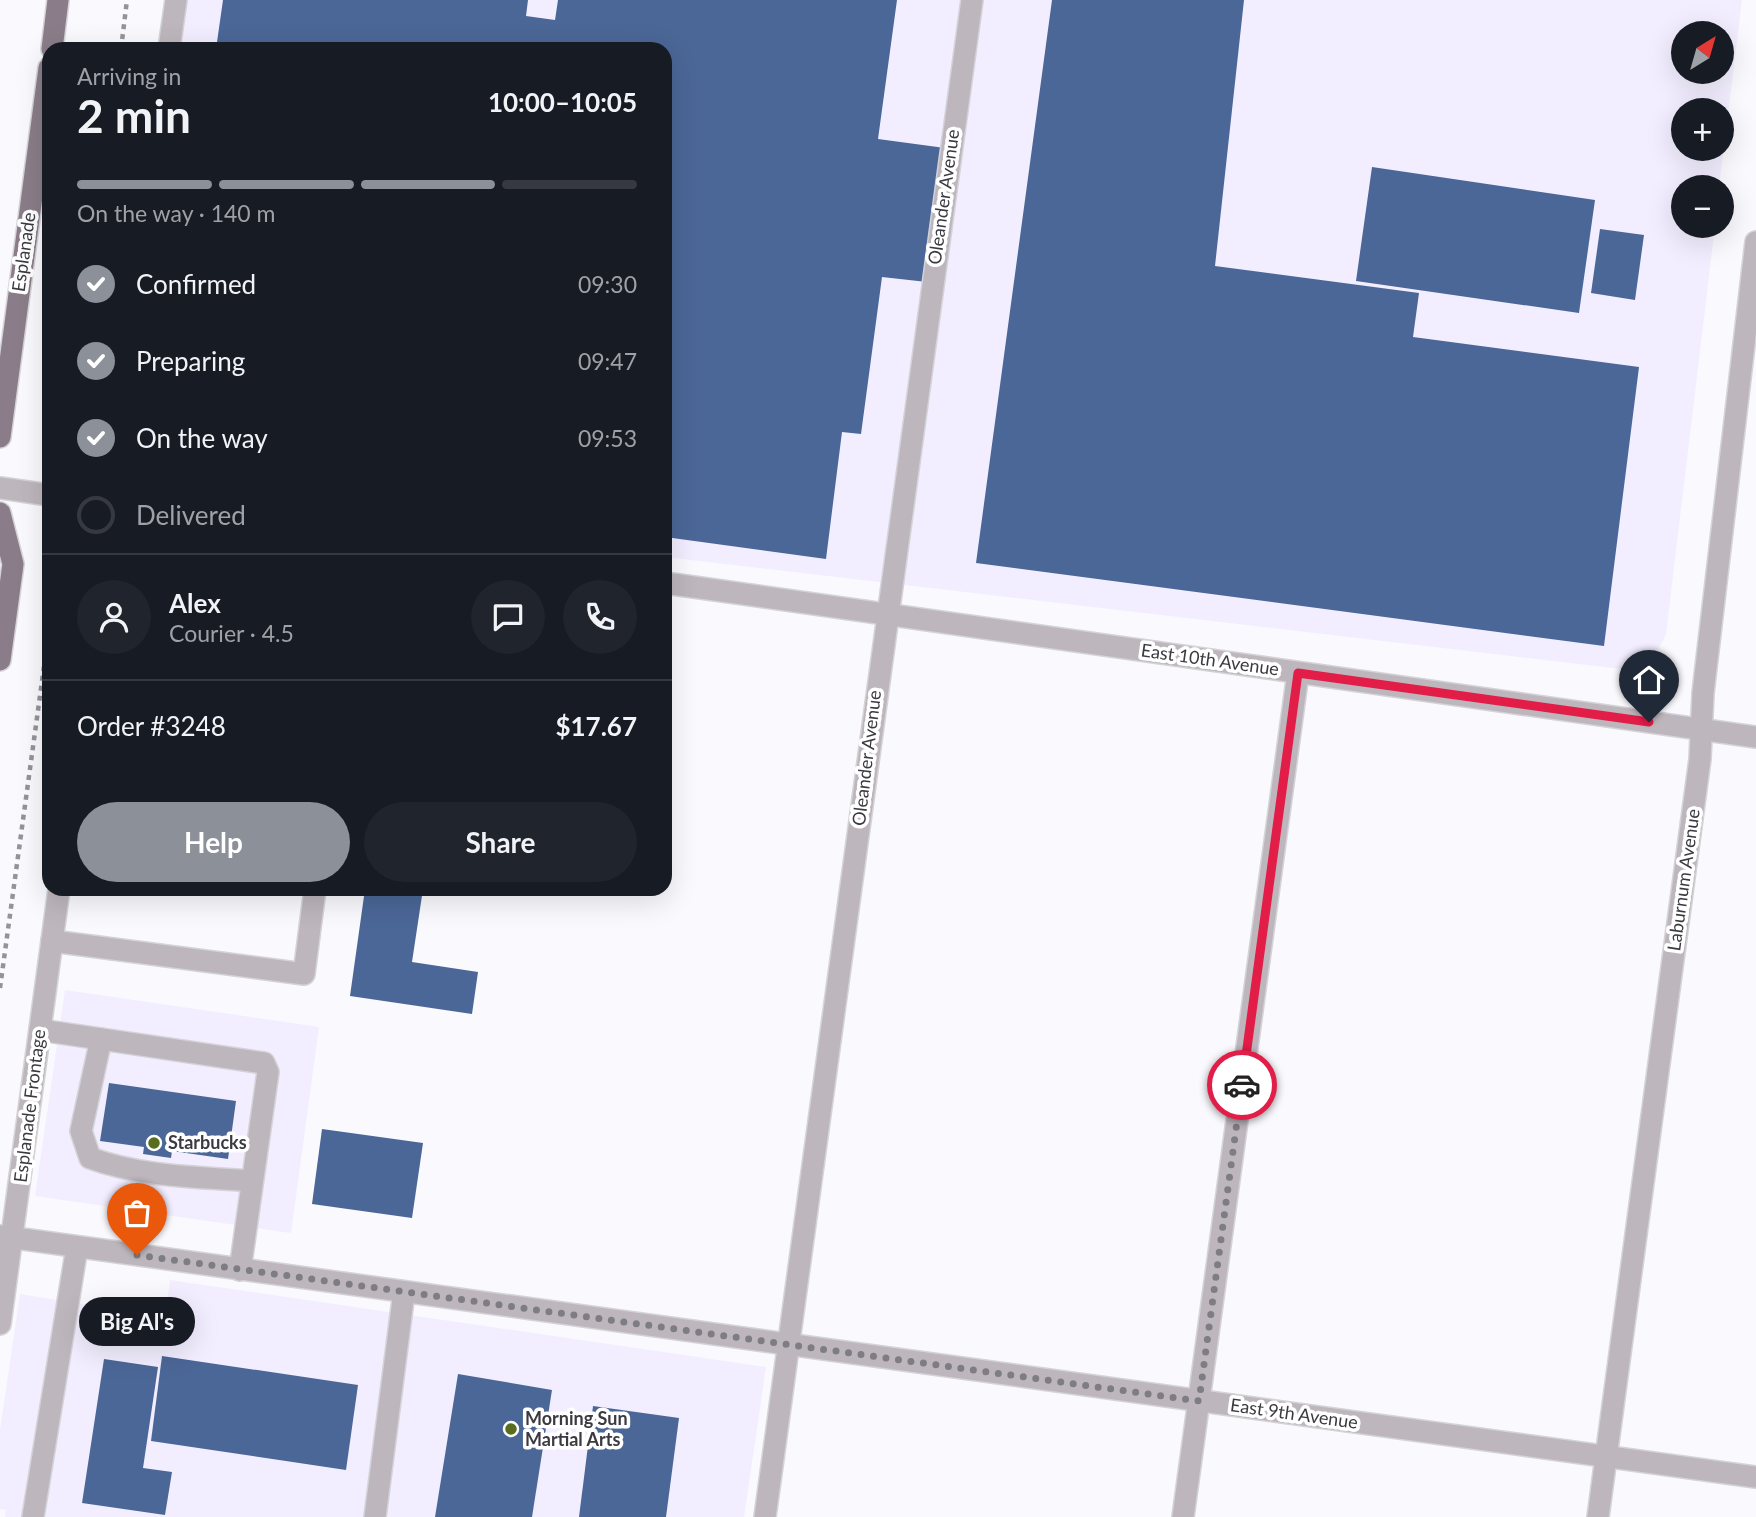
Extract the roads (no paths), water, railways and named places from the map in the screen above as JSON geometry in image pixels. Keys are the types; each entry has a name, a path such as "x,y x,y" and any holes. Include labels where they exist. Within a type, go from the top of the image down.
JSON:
{"main road":[{"path":"53,42 58,0"},
{"name":"Esplanade","path":"0,437 42,121"},
{"path":"0,513 13,564 0,660"}],"street":[{"path":"170,42 176,0"},
{"name":"Oleander Avenue","path":"765,1517 886,614 972,0"},
{"name":"Laburnum Avenue","path":"1598,1517 1703,730 1704,679 1756,242"},
{"path":"0,488 42,494"},
{"name":"East 10th Avenue","path":"672,584 1756,737"},
{"path":"1183,1517 1298,673"},
{"name":"Esplanade Frontage","path":"0,1324 6,1237 40,1030 58,896"},
{"path":"52,941 304,974 314,896"},
{"path":"40,1030 264,1063 268,1072 240,1269"},
{"path":"101,1039 81,1131 90,1158 114,1167 168,1175 252,1181"},
{"name":"East 9th Avenue","path":"6,1237 1756,1477"},
{"path":"33,1517 77,1247"},
{"path":"375,1517 404,1292"}],"place":[{"name":"Starbucks","path":"154,1143"},
{"name":"Big Al's","path":"137,1255"},
{"name":"Morning Sun Martial Arts","path":"511,1429"}]}
